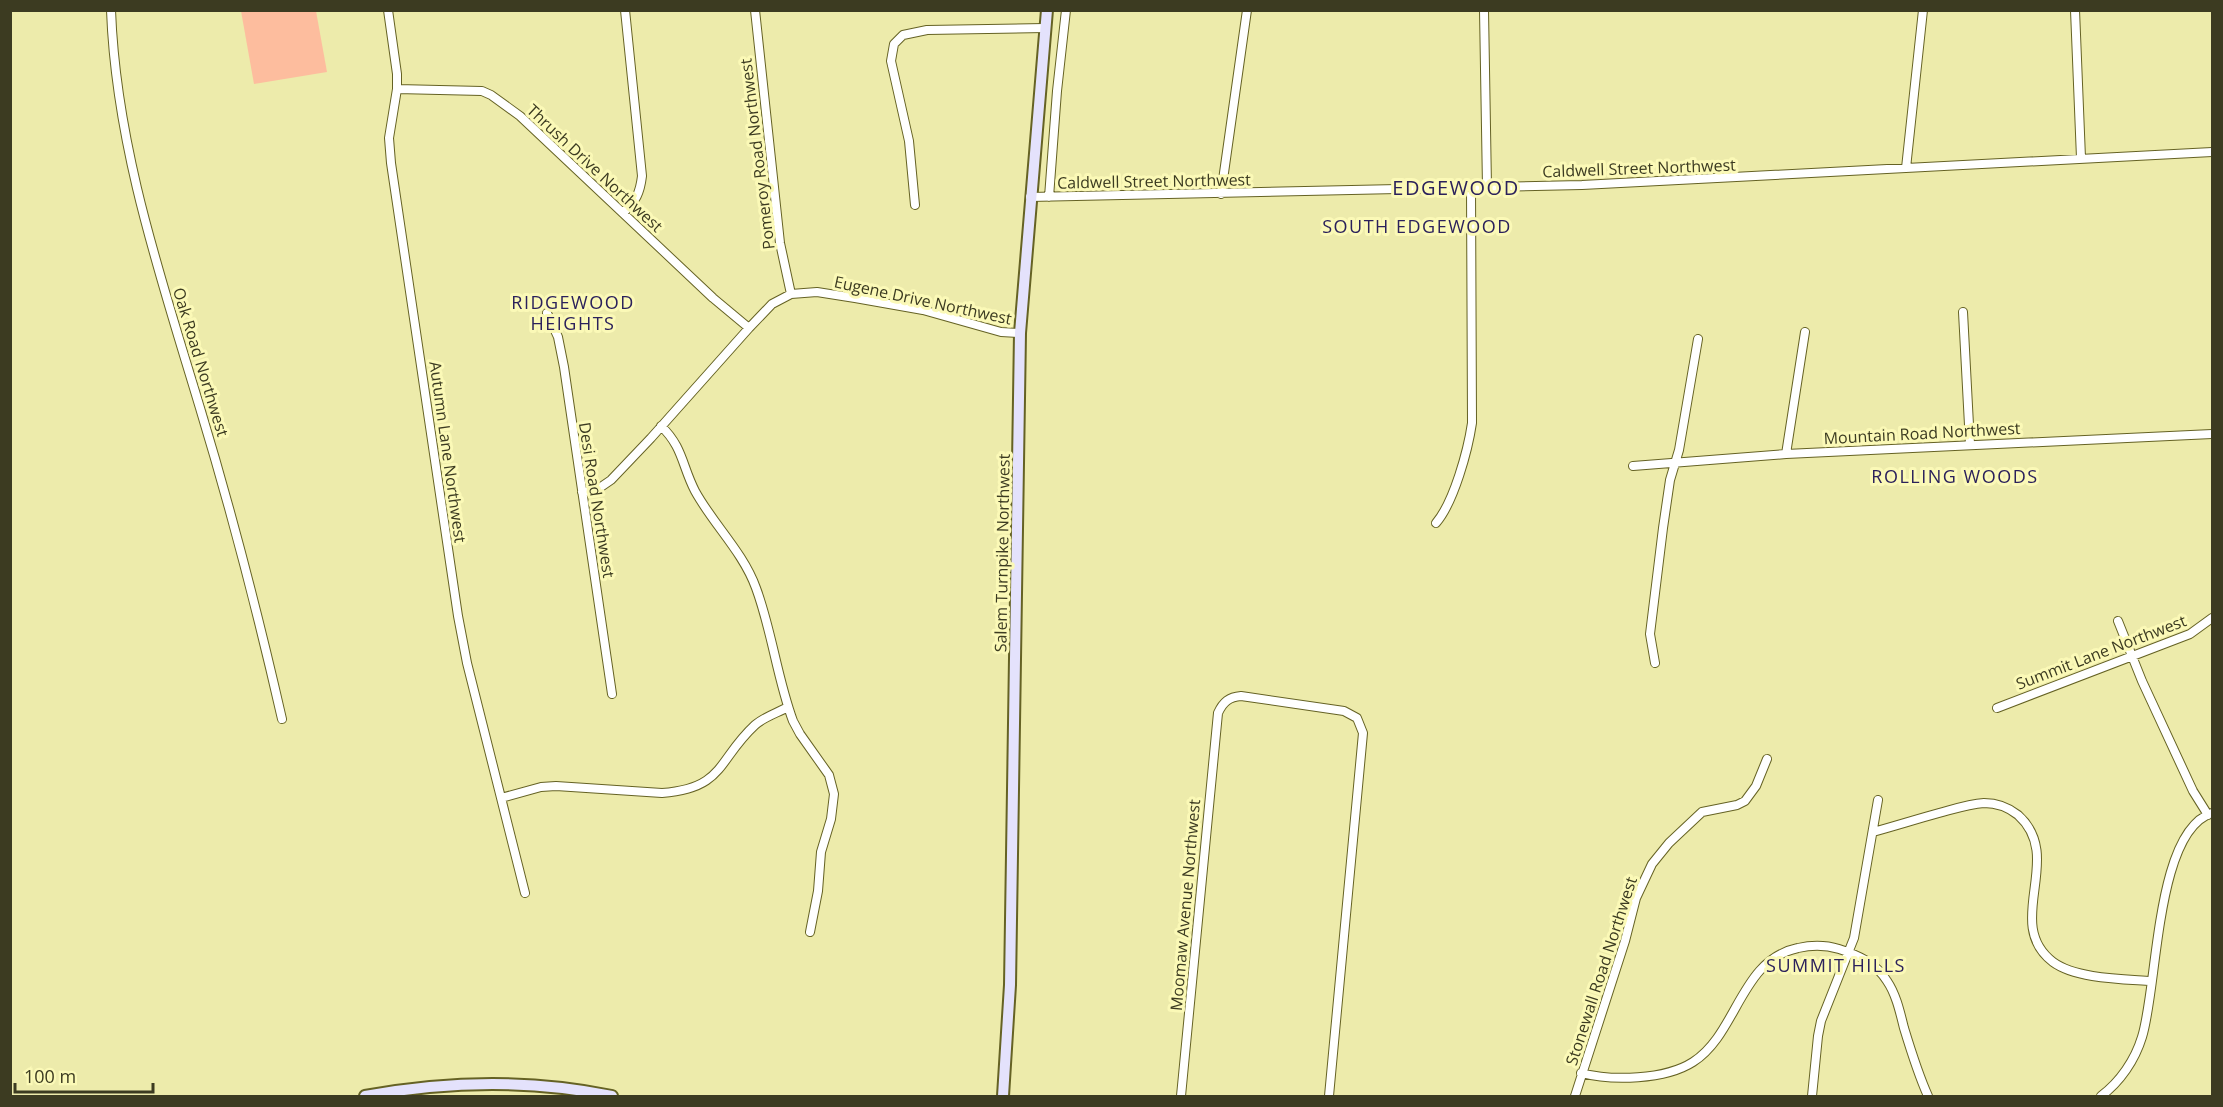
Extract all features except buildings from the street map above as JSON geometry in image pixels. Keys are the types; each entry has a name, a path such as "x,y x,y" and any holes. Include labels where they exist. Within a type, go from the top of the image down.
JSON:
{"street":[{"name":"Oak Road Northwest","path":"111,10 118,88 141,204 220,473 258,614 282,719"},
{"name":"Autumn Lane Northwest","path":"388,10 397,74 397,89 390,126 392,163 453,584 467,663 525,893"},
{"path":"622,213 634,203 639,195 642,176 625,10"},
{"name":"Pomeroy Road Northwest","path":"755,10 780,243 790,294"},
{"name":"Salem Turnpike Northwest","path":"1003,1096 1010,985 1020,333 1047,10"},
{"path":"1049,197 1066,10"},
{"path":"1221,194 1247,10"},
{"path":"1484,10 1487,187"},
{"path":"1906,168 1923,10"},
{"path":"2075,10 2080,158"},
{"path":"915,205 909,141 891,66 891,51 894,44 903,35 927,30 1045,28"},
{"name":"Thrush Drive Northwest","path":"397,89 471,90 491,95 520,116 713,298 749,328"},
{"name":"Caldwell Street Northwest","path":"1030,197 1582,185 2212,152"},
{"path":"1436,522 1448,506 1453,494 1472,423 1471,187"},
{"name":"Eugene Drive Northwest","path":"790,294 818,292 855,298 923,310 1001,332 1020,333"},
{"path":"582,492 595,491 602,487 772,304 790,294"},
{"path":"1963,312 1970,444"},
{"name":"Desi Road Northwest","path":"547,313 558,338 612,694"},
{"path":"1786,454 1805,332"},
{"path":"1655,663 1650,634 1668,489 1679,450 1698,339"},
{"path":"661,426 677,444 690,480 707,512 748,569 770,633 788,707 800,734 829,775 834,794 831,819 821,852 818,891 810,932"},
{"name":"Mountain Road Northwest","path":"1633,466 1786,454 2212,434"},
{"name":"Summit Lane Northwest","path":"1997,708 2190,634 2212,618"},
{"path":"2101,1096 2116,1083 2134,1057 2145,1024 2168,885 2174,862 2187,833 2195,823 2210,814 2193,791 2118,621"},
{"name":"Moomaw Avenue Northwest","path":"1181,1096 1217,717 1225,701 1236,697 1273,700 1350,713 1357,718 1363,733 1329,1096"},
{"path":"501,798 541,787 556,786 662,793 696,786 707,782 724,765 757,723 788,707"},
{"name":"Stonewall Road Northwest","path":"1575,1096 1636,898 1647,873 1669,843 1702,812 1737,805 1745,801 1756,786 1767,759"},
{"path":"1812,1096 1821,1021 1849,952 1858,920 1878,800"},
{"path":"1873,832 1971,805 1994,804 2013,811 2030,828 2036,845 2038,867 2031,925 2037,943 2044,954 2068,970 2115,979 2151,981"},
{"path":"1581,1073 1603,1077 1655,1075 1678,1070 1692,1063 1711,1046 1752,980 1770,960 1782,953 1806,946 1835,947 1873,964 1889,983 1915,1065 1928,1096"},
{"path":"365,1096 431,1086 501,1084 569,1089 612,1096"}],"shaded area":[{"path":"241,11 316,11 327,72 254,84"}],"district":[{"name":"EDGEWOOD","path":"1456,188"},
{"name":"SOUTH EDGEWOOD","path":"1417,227"},
{"name":"RIDGEWOOD HEIGHTS","path":"573,313"},
{"name":"ROLLING WOODS","path":"1955,477"},
{"name":"SUMMIT HILLS","path":"1836,966"}]}
